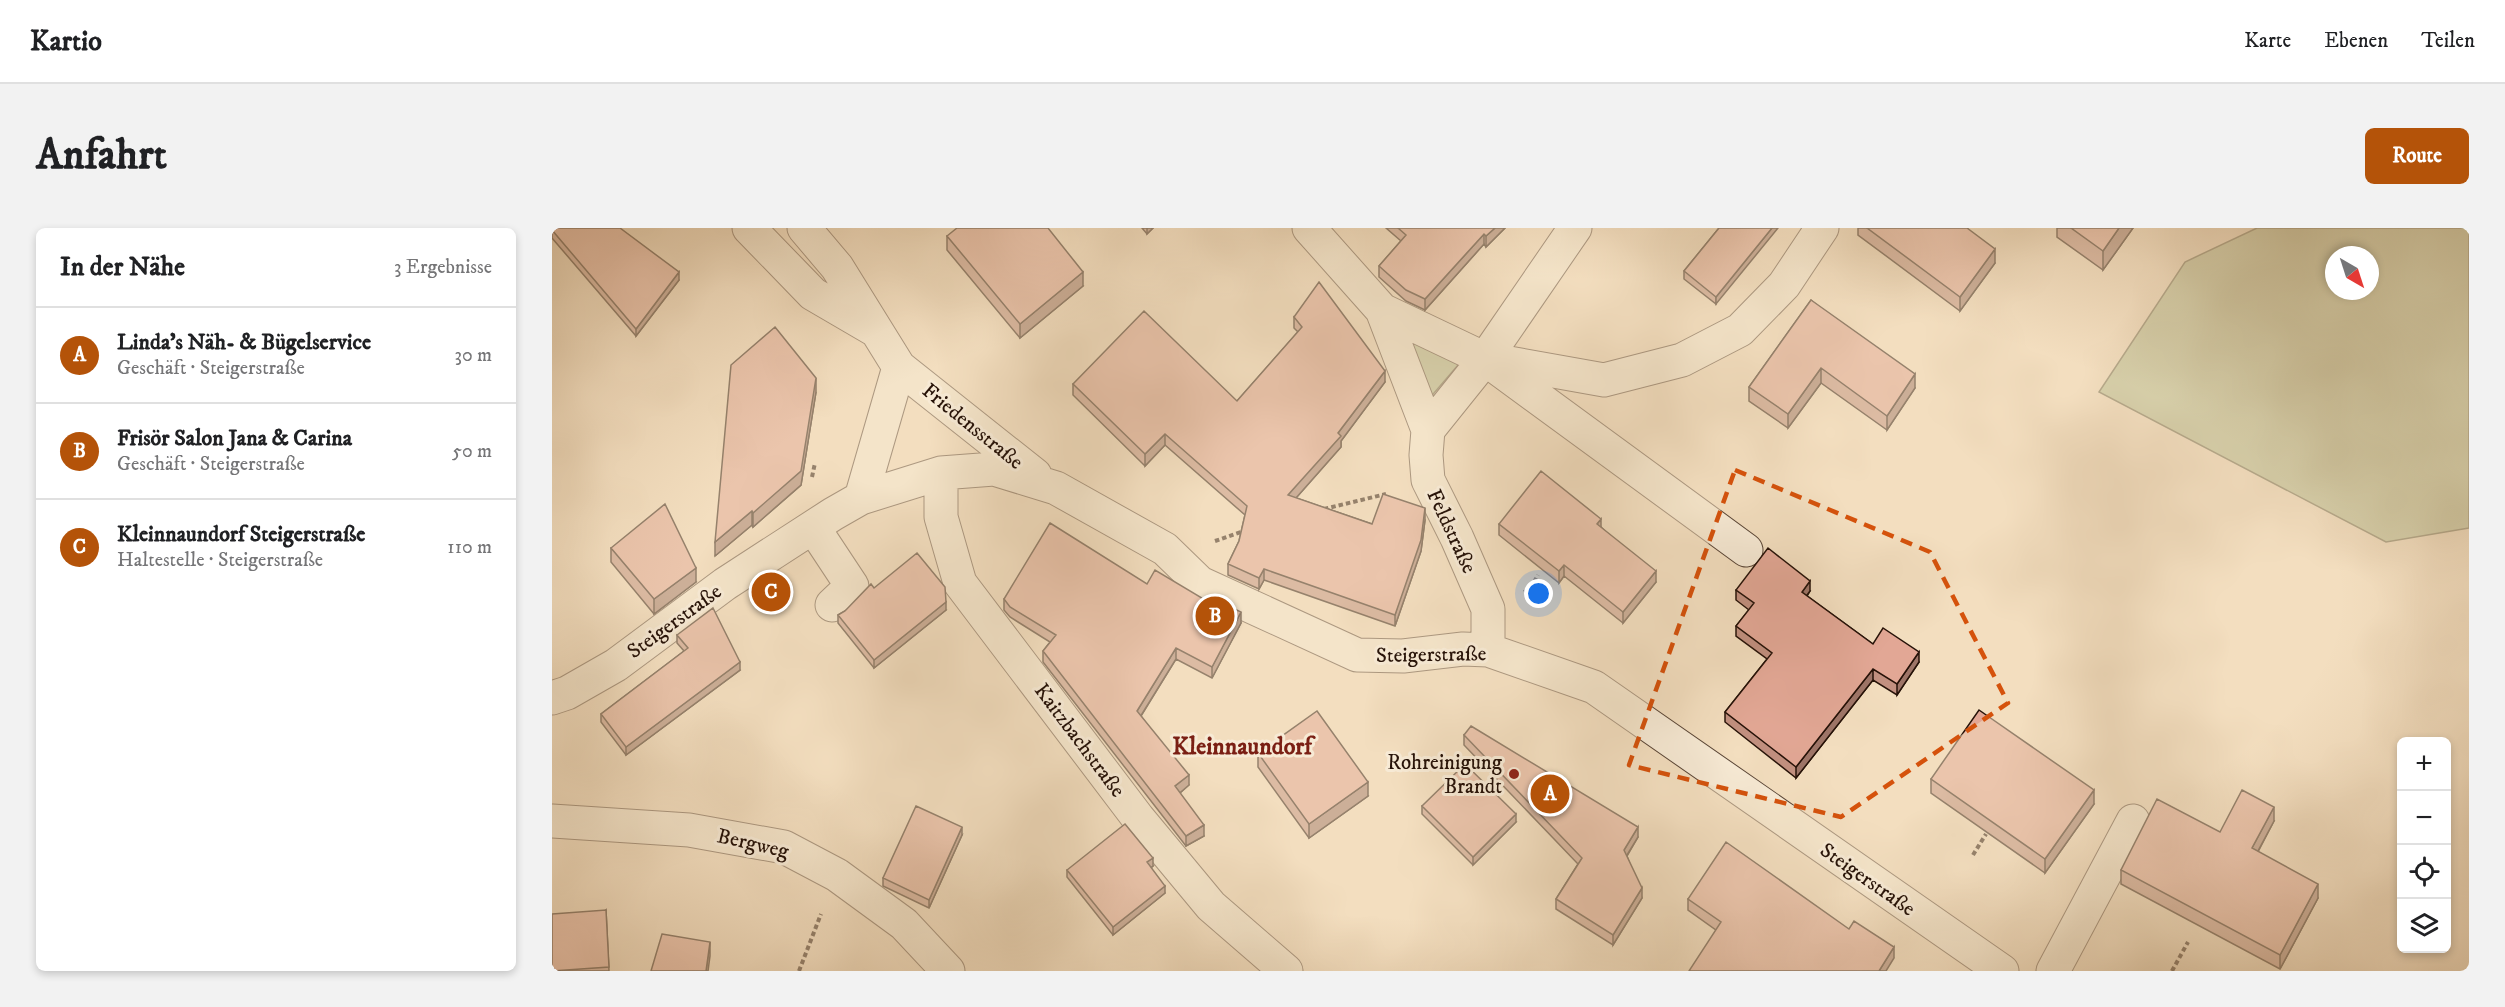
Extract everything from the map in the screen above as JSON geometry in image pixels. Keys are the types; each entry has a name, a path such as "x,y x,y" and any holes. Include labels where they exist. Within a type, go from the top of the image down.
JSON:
{"street":[{"path":"749,228 813,294 877,332"},
{"name":"Friedensstraße","path":"804,228 837,267 899,367 1047,485"},
{"name":"Feldstraße","path":"1309,228 1382,310 1428,430 1426,455 1428,480 1457,538 1488,609 1488,650"},
{"path":"1428,430 1485,358 1575,228"},
{"path":"1485,358 1604,380 1682,360 1740,330 1784,285 1822,228"},
{"name":"Feldstraße","path":"1382,310 1485,358"},
{"path":"1485,358 1746,550"},
{"name":"Friedensstraße","path":"861,498 899,367"},
{"name":"Steigerstraße","path":"552,698 567,693 616,665 725,584 861,498 941,473 994,469 1064,492 1165,549 1200,583 1357,655 1403,656 1463,649 1488,650 1594,687 2002,971"},
{"name":"Kaitzbachstraße","path":"941,473 941,517 960,583 1138,818 1211,906 1286,971"},
{"path":"813,527 852,586 832,605"},
{"name":"Bergweg","path":"552,821 689,830 784,846 837,875 904,924 948,971"},
{"path":"2053,971 2133,821"}],"path":[{"path":"1315,511 1393,492"},
{"path":"1186,568 1211,543 1250,529"},
{"path":"1973,855 1986,834"},
{"path":"799,971 837,875"},
{"path":"2172,971 2188,942"}],"highlighted area":[{"path":"1735,470 1930,552 2008,703 1841,817 1629,765"}],"green space":[{"path":"2257,228 2469,228 2469,528 2386,542 2099,392 2185,262"},
{"path":"1408,338 1459,364 1428,400"}],"building":[{"path":"552,228 620,228 679,272 636,329"},
{"path":"957,228 1048,228 1083,272 1020,324 947,236"},
{"path":"1398,228 1495,228 1486,236 1484,234 1425,299 1406,290 1379,266 1406,235"},
{"path":"1719,228 1772,228 1716,297 1684,271"},
{"path":"1867,228 1967,228 1995,249 1960,297"},
{"path":"2071,228 2119,228 2103,251"},
{"path":"1319,282 1385,371 1338,433 1341,436 1288,495 1372,524 1383,494 1425,508 1421,540 1395,615 1264,569 1259,578 1228,564 1239,541 1247,506 1165,434 1145,454 1073,384 1144,311 1237,401 1302,327 1294,317"},
{"path":"1811,300 1915,374 1887,416 1821,368 1788,414 1749,387"},
{"path":"775,327 816,378 801,471 753,513 752,511 715,542 731,365"},
{"path":"1541,471 1601,519 1597,524 1656,571 1623,612 1564,565 1559,571 1499,524"},
{"path":"665,504 696,568 654,599 611,548"},
{"path":"1050,523 1147,584 1155,570 1210,603 1212,598 1241,612 1212,667 1176,648 1137,711 1189,775 1175,786 1204,825 1186,836 1043,651 1056,635 1010,607 1004,599"},
{"path":"1768,548 1810,581 1802,592 1873,644 1883,628 1919,652 1897,684 1873,669 1796,767 1725,712 1772,653 1736,626 1754,603 1736,590"},
{"path":"917,553 945,587 946,602 874,660 838,615 845,611 871,584 874,588"},
{"path":"713,608 740,662 626,747 601,714 688,648 677,635"},
{"path":"1979,710 2094,790 2045,859 1931,779"},
{"path":"1317,711 1368,782 1309,824 1258,753"},
{"path":"1471,726 1638,827 1624,850 1642,888 1613,935 1556,899 1582,858 1464,735"},
{"path":"1465,764 1516,814 1473,857 1422,806"},
{"path":"2242,790 2274,807 2252,848 2318,884 2280,955 2121,870 2157,799 2220,832"},
{"path":"916,806 962,827 929,900 883,878"},
{"path":"1125,824 1153,858 1147,862 1165,886 1113,927 1067,870"},
{"path":"1726,842 1849,929 1854,921 1894,947 1879,971 1689,971 1721,922 1688,899"},
{"path":"606,910 609,967 552,971 552,914"},
{"path":"662,934 710,942 706,971 651,971"}],"place":[{"name":"Kleinnaundorf Steigerstraße","path":"771,592"},
{"name":"Frisör Salon Jana & Carina","path":"1215,616"},
{"name":"Rohreinigung Brandt","path":"1514,774"},
{"name":"Linda's Näh- & Bügelservice","path":"1550,794"}],"district":[{"name":"Kleinnaundorf","path":"1242,746"}]}
